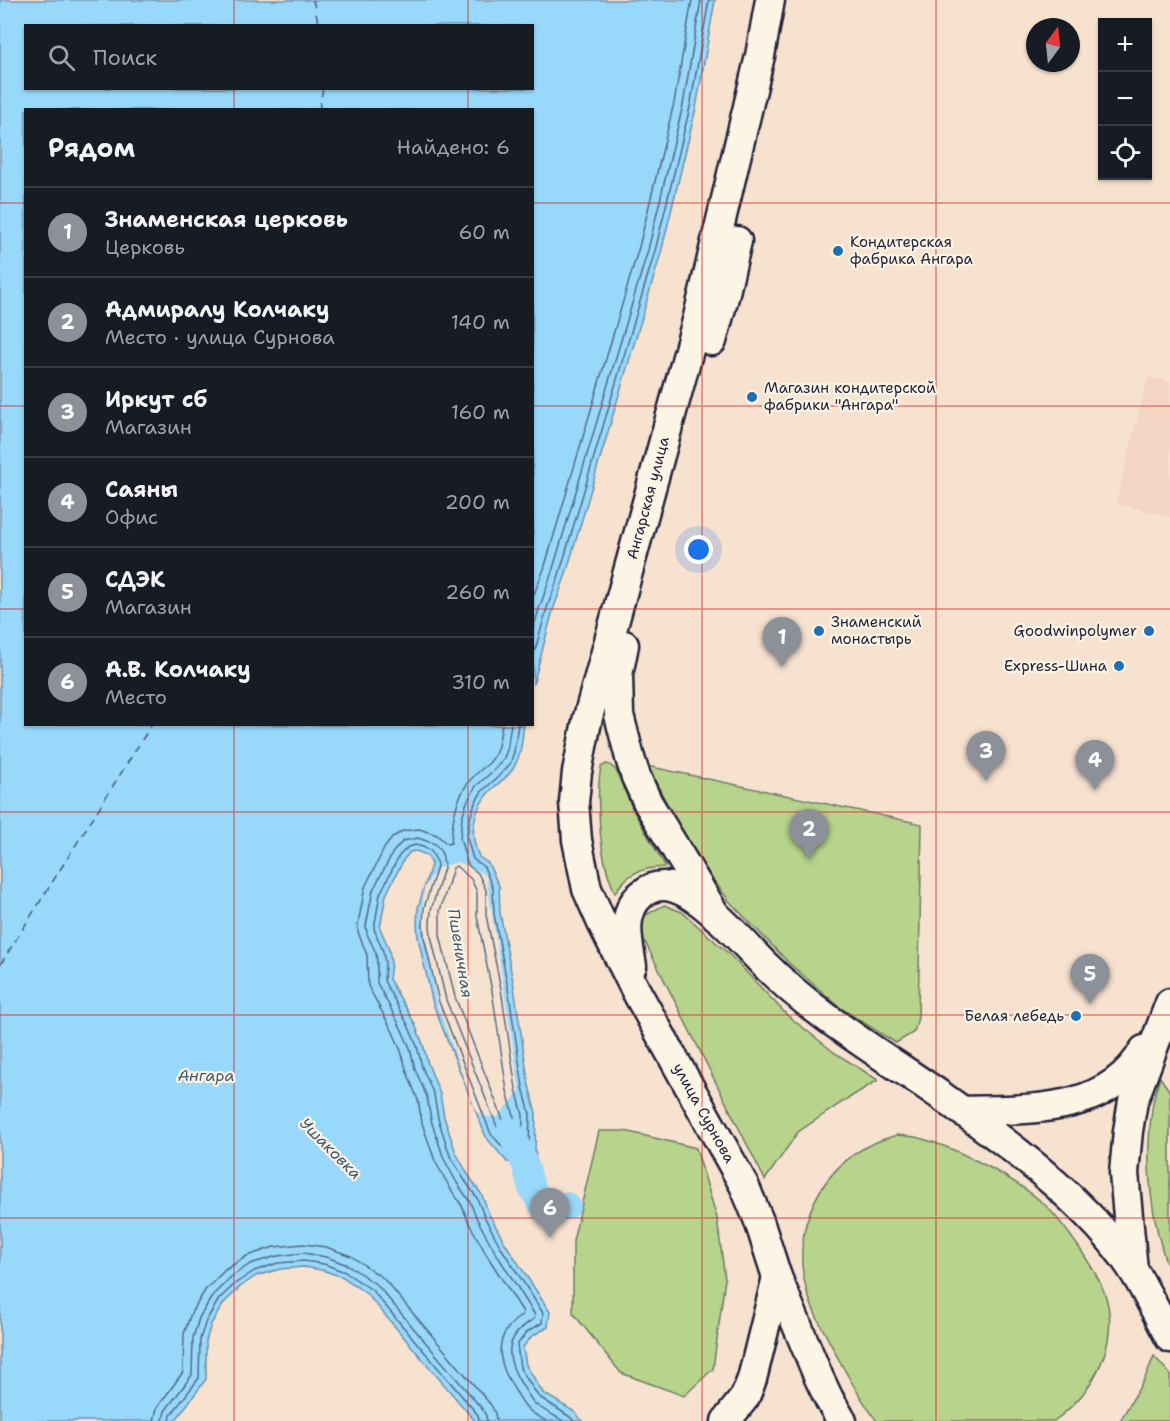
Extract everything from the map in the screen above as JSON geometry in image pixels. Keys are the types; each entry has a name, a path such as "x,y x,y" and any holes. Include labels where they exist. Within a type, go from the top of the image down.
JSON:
{"main road":[{"name":"Ангарская улица","path":"635,989 587,889 574,817 577,772 586,721 698,317 760,56 770,0"},
{"name":"Ангарская улица","path":"716,916 648,802 636,777 619,715 618,675 642,580 680,458 724,297 778,56 788,0"},
{"path":"635,989 627,927 631,909 638,898 648,890 660,886 675,888 693,897 716,916 789,988 866,1046 962,1111 1024,1157 1088,1215 1133,1270 1170,1338"},
{"name":"улица Сурнова","path":"635,989 744,1185 777,1277 819,1378 842,1421"},
{"path":"962,1111 1044,1108 1086,1098 1112,1086 1139,1059 1167,1009"},
{"path":"1133,1270 1124,1173 1128,1131 1133,1101 1167,1009"},
{"path":"726,1421 745,1397 752,1379 777,1277"}],"shaded area":[{"path":"1148,377 1170,382 1170,517 1116,503"}],"green space":[{"path":"606,764 616,770 633,810 666,867 636,872 625,880 615,893 605,862 599,821 599,778 601,767"},
{"path":"647,766 922,824 918,1018 914,1032 896,1043 842,1009 790,964 730,902 693,853"},
{"path":"664,905 682,912 728,953 787,1015 835,1053 878,1080 798,1132 765,1180 639,930 644,916"},
{"path":"1160,1077 1170,1092 1170,1274 1158,1234 1149,1171 1152,1109"},
{"path":"599,1131 625,1131 696,1148 717,1218 725,1279 713,1369 684,1396 621,1373 573,1313 573,1241"},
{"path":"897,1135 919,1138 950,1149 1018,1184 1049,1209 1062,1224 1096,1275 1105,1294 1109,1312 1106,1348 1100,1365 1081,1396 1054,1421 877,1421 861,1399 816,1315 806,1288 802,1268 802,1249 810,1211 830,1177 859,1151"},
{"path":"1154,1356 1170,1374 1170,1421 1120,1421 1145,1378"}],"water":[{"name":"Ангара","path":"0,0 715,0 696,108 661,253 565,577 553,610 534,681 534,108 24,108 24,726 524,726 521,745 513,769 484,798 475,818 473,832 474,844 479,857 488,863 499,886 500,913 529,1086 536,1113 536,1158 525,1164 507,1162 486,1137 433,1004 417,924 418,908 431,865 427,855 416,851 410,852 404,859 386,895 380,928 389,949 391,963 389,979 414,1022 423,1044 456,1153 482,1195 489,1214 505,1243 550,1312 548,1327 532,1336 523,1347 526,1365 543,1393 575,1412 582,1421 475,1421 368,1295 343,1277 304,1267 280,1269 256,1276 240,1287 224,1303 211,1324 206,1341 206,1379 175,1421 0,1421"}],"pier":[{"path":"459,862 486,875 520,1091 498,1117 487,1117 476,1112 436,1001 422,915 424,888 437,868"}],"waterway":[{"name":"Пшеничная","path":"510,1131 525,1164 532,1189 544,1207 567,1206"}],"ferry route":[{"path":"313,0 319,24"},
{"path":"319,108 323,90"},
{"path":"0,965 151,726"}],"place":[{"name":"Кондитерская фабрика Ангара","path":"838,251"},
{"name":"Магазин кондитерской фабрики \"Ангара\"","path":"752,397"},
{"name":"Знаменский монастырь","path":"819,631"},
{"name":"Goodwinpolymer","path":"1149,631"},
{"name":"Express-Шина","path":"1119,666"},
{"name":"Знаменская церковь","path":"782,667"},
{"name":"Иркут сб","path":"986,781"},
{"name":"Саяны","path":"1095,790"},
{"name":"Адмиралу Колчаку","path":"809,859"},
{"name":"СДЭК","path":"1090,1004"},
{"name":"Белая лебедь","path":"1076,1016"},
{"name":"А.В. Колчаку","path":"550,1238"}],"water label":[{"name":"Ушаковка","path":"331,1148"}]}
